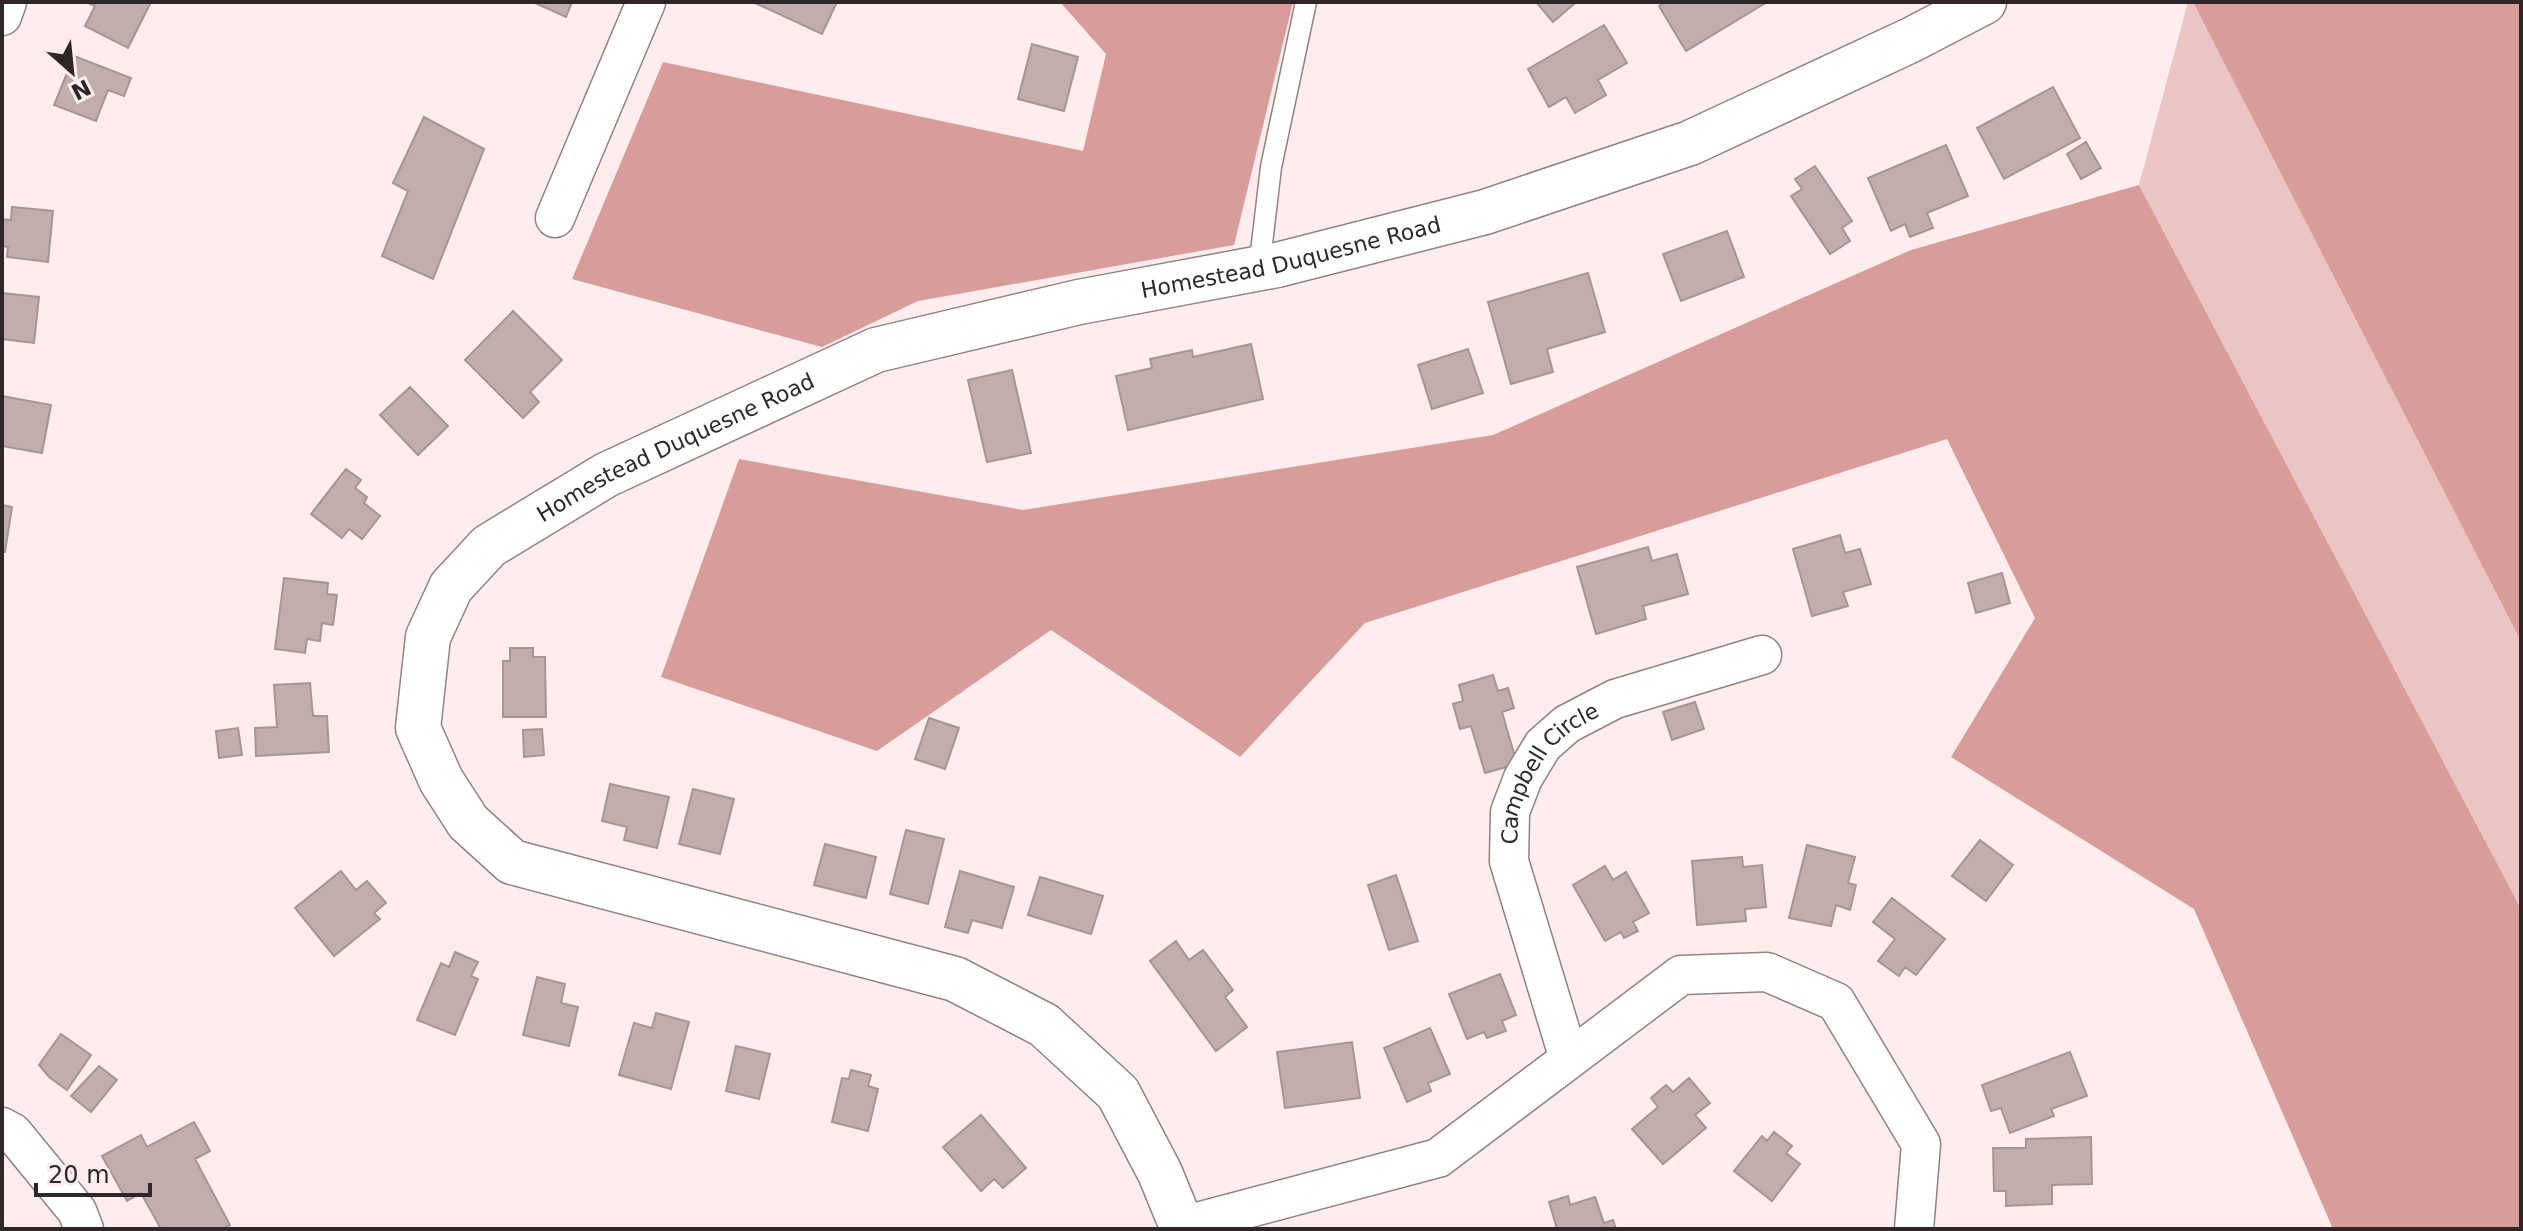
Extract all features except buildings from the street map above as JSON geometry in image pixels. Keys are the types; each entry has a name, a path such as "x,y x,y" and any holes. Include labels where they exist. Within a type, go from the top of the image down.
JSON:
{"street":[{"path":"2,16 7,2"},
{"path":"555,218 646,2"},
{"name":"Homestead Duquesne Road","path":"1182,1228 1160,1173 1118,1093 1044,1025 955,979 512,862 468,822 441,780 418,728 428,637 451,587 489,546 606,475 876,350 1079,302 1259,269 1485,212 1690,143 1911,40 1984,2"},
{"name":"Campbell Circle","path":"1569,1059 1509,861 1510,812 1523,778 1543,745 1567,724 1615,699 1762,655"},
{"path":"1182,1228 1438,1158 1681,975 1767,972 1836,1002 1921,1144 1914,1229"},
{"path":"2,1127 13,1133 77,1211 84,1229"}],"lane":[{"path":"1259,269 1271,167 1306,2"}],"shaded area":[{"path":"1060,2 1293,2 1234,245 918,301 822,347 572,279 663,62 1083,151 1106,54"},
{"path":"2188,2 2193,2 2521,624 2521,909 2139,185"},
{"path":"2193,2 2521,2 2521,641"},
{"path":"2139,185 2521,909 2521,1229 2333,1229 2194,909 1951,757 2035,618 1947,439 1365,623 1240,757 1051,630 877,751 661,677 739,459 1023,510 1493,435 1911,250"}]}
